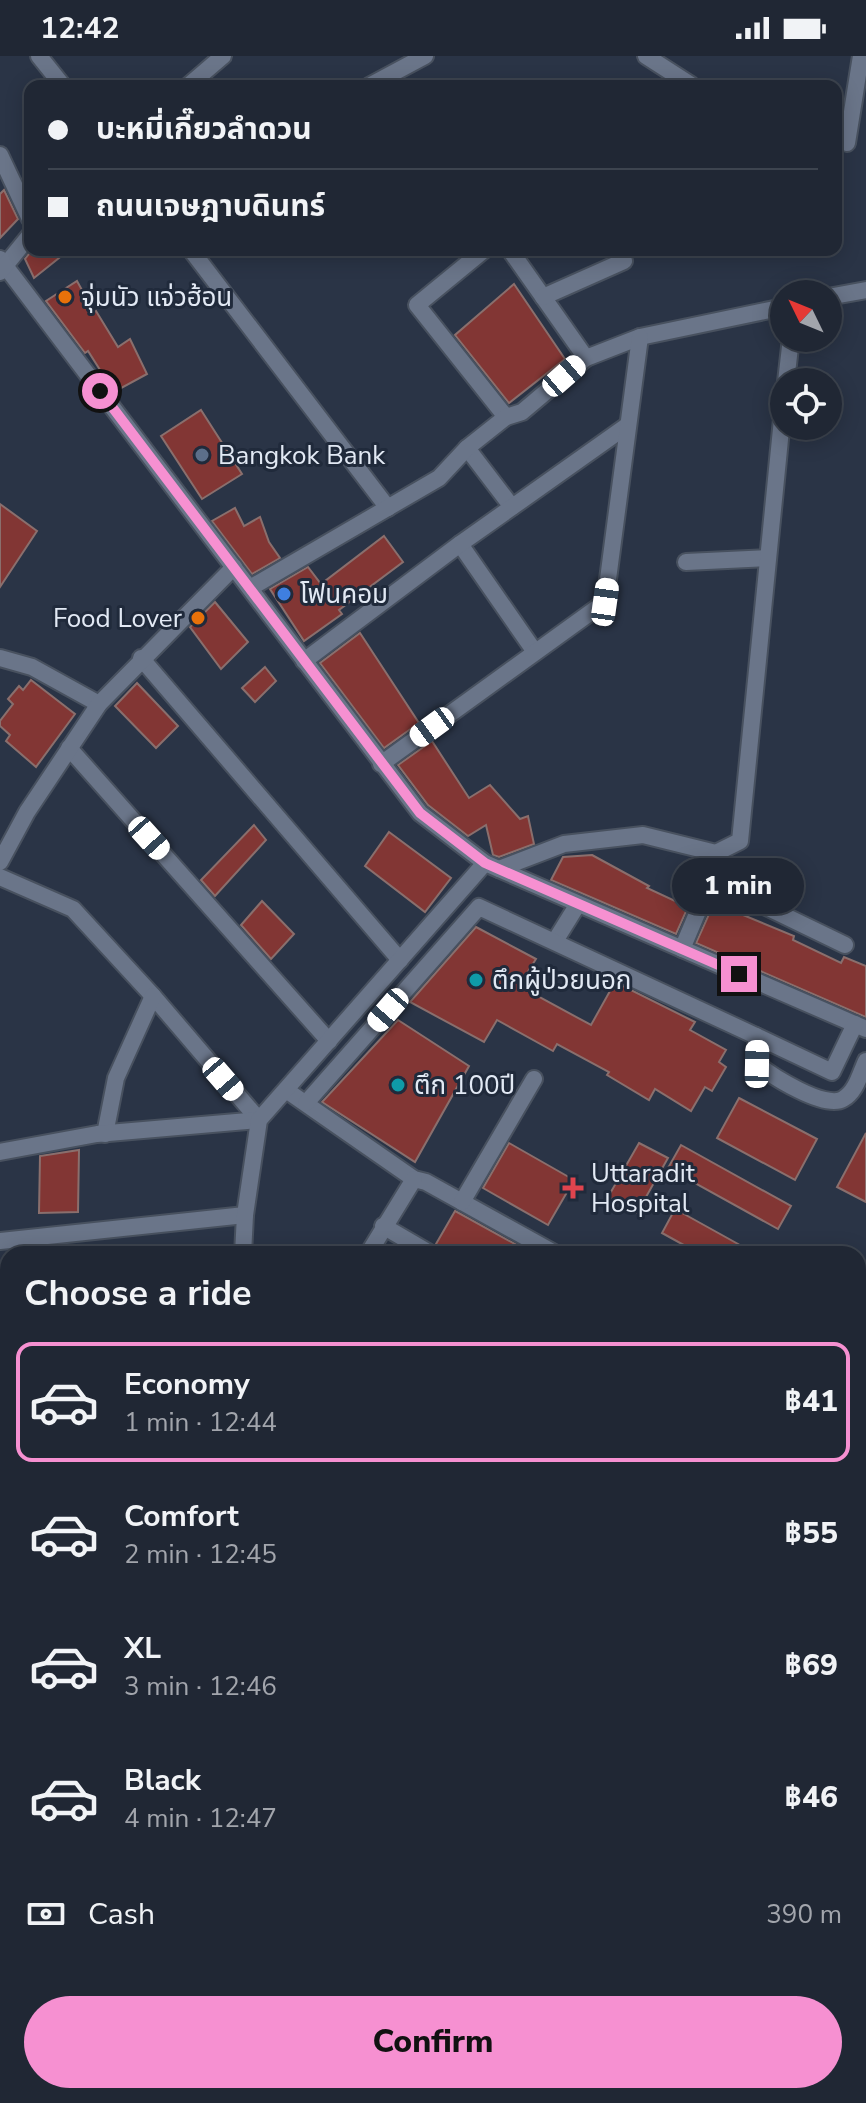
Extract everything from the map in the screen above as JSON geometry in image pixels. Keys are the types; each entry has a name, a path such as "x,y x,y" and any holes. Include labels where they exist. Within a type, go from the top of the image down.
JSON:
{"street":[{"path":"39,56 58,80"},
{"path":"200,80 223,56"},
{"path":"393,80 425,56"},
{"path":"646,56 683,80"},
{"path":"847,143 861,56"},
{"path":"0,155 24,206"},
{"path":"24,241 2,265 420,813 492,866 860,1026 832,1072 479,907 306,1103"},
{"path":"196,256 388,508"},
{"path":"477,256 417,305 506,417"},
{"path":"514,256 586,358"},
{"path":"543,297 624,261"},
{"path":"842,294 866,290"},
{"path":"250,588 439,478 467,448 506,417 522,412 586,358 640,337 770,310"},
{"path":"381,764 605,602 640,337"},
{"path":"304,661 460,544 628,425"},
{"path":"243,1246 259,1120 450,904 492,866 564,844 643,835 716,853 740,841 780,440"},
{"path":"467,448 512,507"},
{"path":"460,544 535,652"},
{"path":"686,562 767,558"},
{"path":"0,862 27,812 99,704 234,567"},
{"path":"0,658 32,667 99,704"},
{"path":"141,658 400,960"},
{"path":"69,748 329,1041"},
{"path":"716,853 723,886 845,945"},
{"path":"682,949 704,897 716,853"},
{"path":"0,877 73,909 153,996 259,1120"},
{"path":"450,904 469,916"},
{"path":"555,941 578,904"},
{"path":"105,1134 116,1078 153,996"},
{"path":"756,1036 757,1064 820,1100 836,1102 860,1091 864,1065 839,1057"},
{"path":"462,1202 534,1079"},
{"path":"286,1090 414,1179 426,1182 542,1246"},
{"path":"0,1152 105,1134 259,1120"},
{"path":"372,1246 414,1179"},
{"path":"0,1241 245,1215"},
{"path":"383,1226 417,1246"}],"building":[{"path":"4,190 18,219 0,238 0,194"},
{"path":"27,256 62,256 34,278 25,259"},
{"path":"77,281 118,347 130,339 147,374 114,392 88,351 85,353 46,301"},
{"path":"514,284 565,359 509,403 455,335"},
{"name":"Bangkok Bank","path":"201,410 242,474 202,499 161,436"},
{"path":"0,504 37,531 0,587"},
{"path":"235,508 244,526 260,517 269,542 280,558 252,574 212,521"},
{"path":"384,536 403,562 339,610 342,614 304,641 270,589 308,567 321,584"},
{"path":"215,602 248,642 221,669 190,627"},
{"path":"360,633 419,723 384,748 320,663"},
{"path":"265,667 276,681 255,702 242,688"},
{"path":"31,680 75,714 36,767 6,741 10,735 0,726 0,721 13,704 8,699 19,686 23,690"},
{"path":"137,683 178,726 156,748 115,706"},
{"path":"432,741 469,798 490,785 520,819 528,816 534,844 499,857 493,855 486,825 468,836 428,805 398,765"},
{"path":"254,825 266,840 215,896 201,880"},
{"path":"389,832 451,878 425,912 365,866"},
{"path":"592,855 649,886 647,888 688,907 676,934 551,880 563,857"},
{"path":"262,901 294,934 271,959 241,925"},
{"path":"714,903 794,936 793,940 841,963 844,957 866,966 866,1017 696,943"},
{"path":"476,927 536,959 519,986 591,1025 615,982 695,1022 690,1030 726,1050 719,1062 726,1067 712,1091 705,1087 691,1111 655,1089 649,1100 607,1075 609,1072 557,1044 553,1051 497,1020 484,1042 410,1002"},
{"name":"ตึก 100ปี","path":"398,1020 469,1066 415,1162 322,1102"},
{"path":"739,1098 817,1139 795,1180 717,1138"},
{"path":"866,1133 866,1202 837,1187"},
{"path":"509,1143 574,1180 548,1225 483,1188"},
{"path":"639,1143 668,1158 637,1213 608,1197"},
{"path":"681,1145 791,1206 778,1229 668,1168"},
{"path":"79,1150 78,1212 39,1213 40,1156"},
{"path":"675,1209 742,1246 686,1246 662,1233"},
{"path":"455,1211 518,1246 437,1246"}],"place":[{"name":"จุ่มนัว แจ่วฮ้อน","path":"65,297"},
{"name":"Bangkok Bank","path":"202,455"},
{"name":"โฟนคอม","path":"284,594"},
{"name":"Food Lover","path":"198,618"},
{"name":"ตึกผู้ป่วยนอก","path":"476,980"},
{"name":"ตึก 100ปี","path":"398,1085"},
{"name":"Uttaradit Hospital","path":"573,1188"}],"route":[{"path":"100,391 420,813 485,863 739,974"}]}
